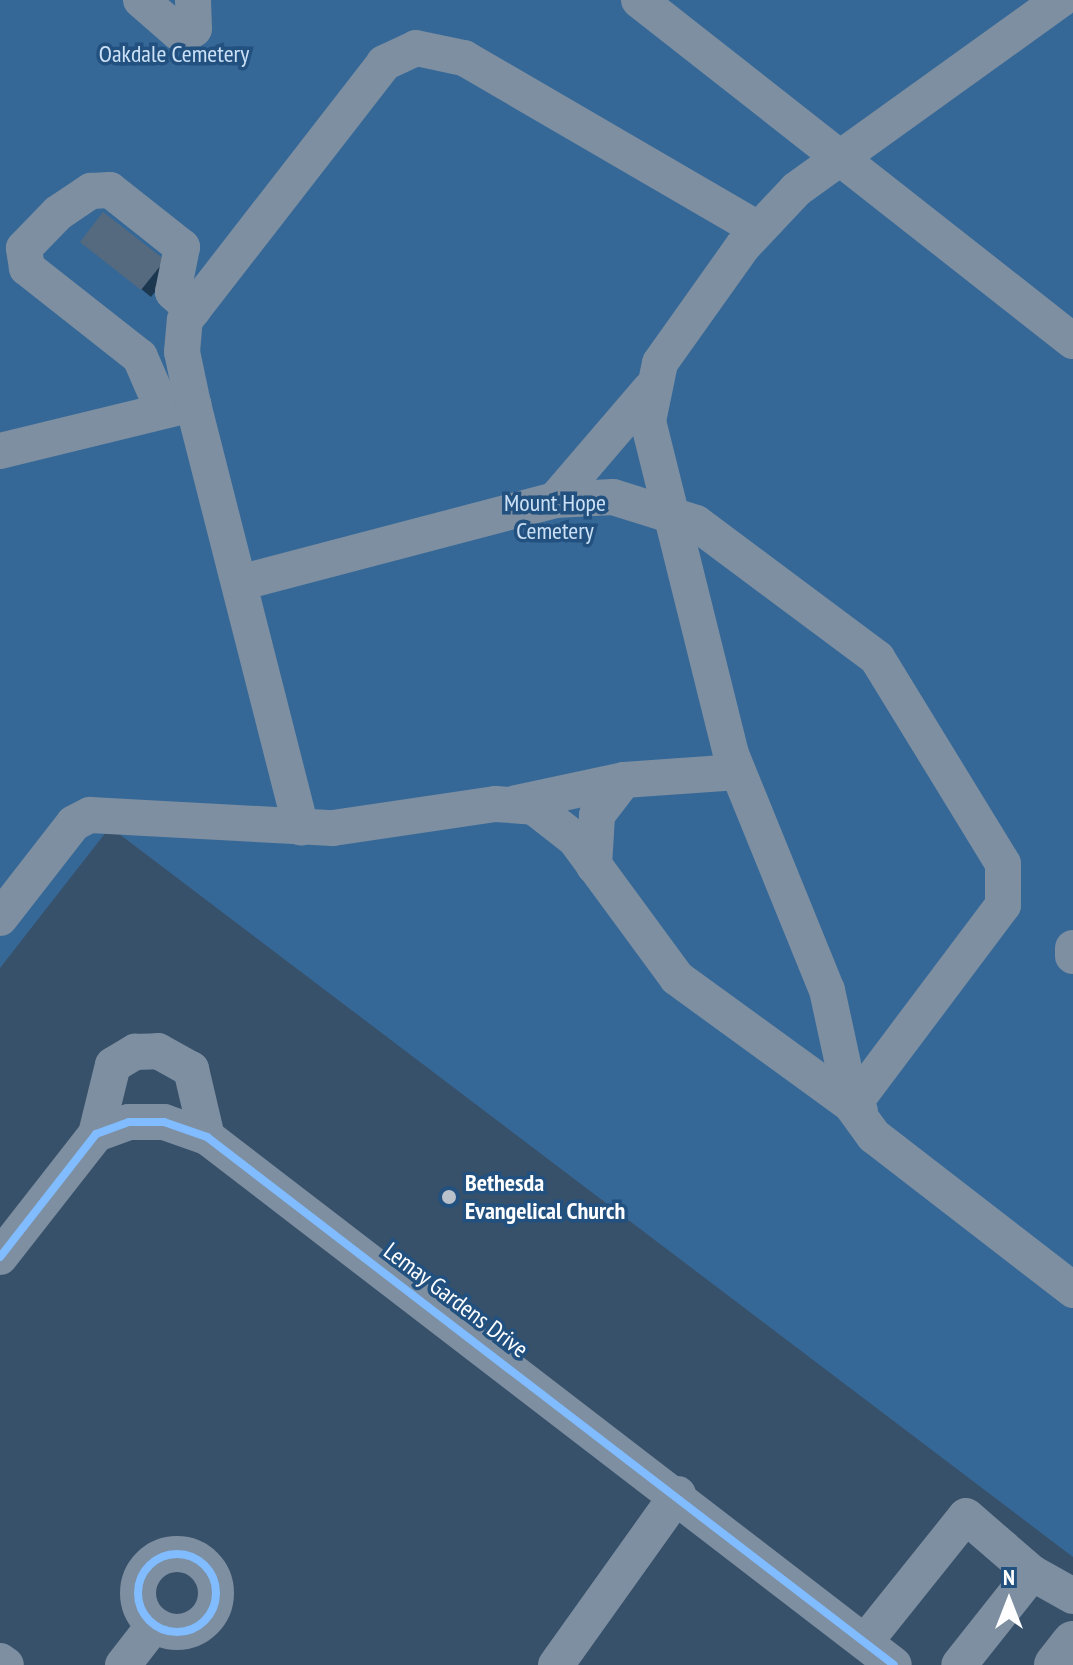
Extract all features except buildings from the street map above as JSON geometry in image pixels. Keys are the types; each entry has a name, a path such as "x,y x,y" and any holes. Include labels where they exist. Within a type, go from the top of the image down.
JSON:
{"main road":[{"path":"1056,1665 1073,1643"}],"street":[{"path":"141,0 178,32 194,29 193,0"},
{"path":"639,0 1073,341"},
{"path":"555,500 650,389 693,313 758,229 837,156 1060,0"},
{"path":"178,407 182,352 193,310 384,63 416,48 464,58 758,229"},
{"path":"193,310 173,292 182,247 110,190 91,191 58,213 24,248 27,268 140,357 178,407 239,583 301,827"},
{"path":"650,389 648,421 738,772 827,990 852,1106 874,1136 1073,1290"},
{"path":"0,451 178,407"},
{"path":"239,583 555,500 613,497 669,511 696,523 877,658 1003,864 1003,905 852,1106"},
{"path":"0,918 12,880 74,823 90,815 301,827 383,826 624,780 738,772"},
{"path":"594,866 597,815 624,780"},
{"path":"516,803 557,820 677,978 1073,1269"},
{"path":"1073,948 1073,956"},
{"path":"0,1257 96,1134 113,1065 135,1052 158,1051 191,1069 207,1137"},
{"name":"Lemay Gardens Drive","path":"96,1134 129,1122 164,1122 207,1137 678,1494 894,1665"},
{"path":"556,1665 678,1494"},
{"path":"865,1642 966,1516 1032,1573 1073,1596"},
{"path":"959,1665 1032,1573"},
{"path":"123,1665 154,1625"},
{"path":"0,1661 6,1665"}],"green space":[{"name":"Mount Hope Cemetery","path":"0,0 1073,0 1073,1557 110,827 0,968"}],"cycle path":[{"path":"0,1257 96,1134 129,1122 164,1122 207,1137 894,1665"},
{"path":"177,1554 192,1557 205,1565 213,1578 216,1593 213,1608 205,1621 192,1629 177,1632 162,1629 149,1621 141,1608 138,1593 141,1578 149,1565 162,1557 177,1554"}],"place":[{"name":"Bethesda Evangelical Church","path":"449,1197"}],"park label":[{"name":"Oakdale Cemetery","path":"174,54"}]}
